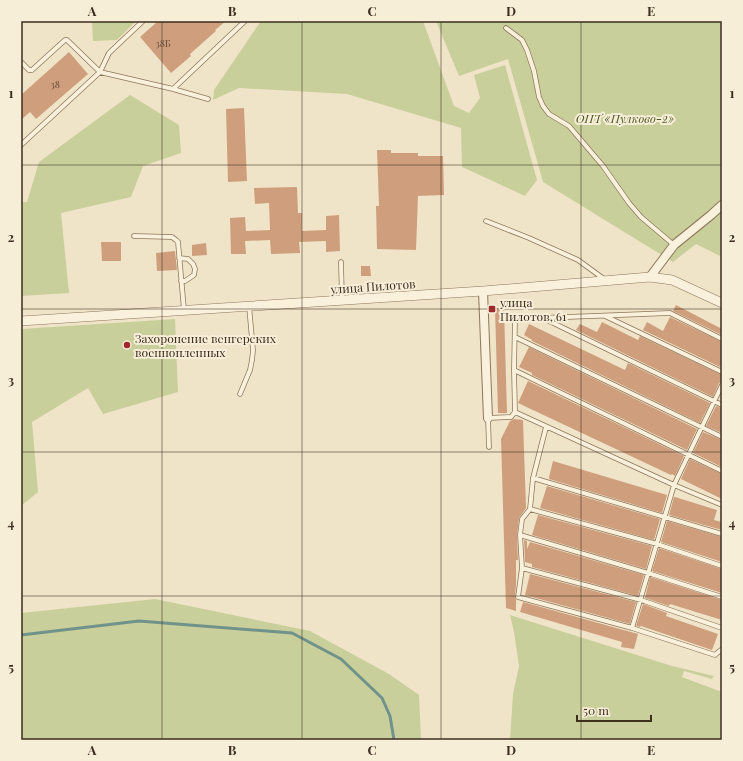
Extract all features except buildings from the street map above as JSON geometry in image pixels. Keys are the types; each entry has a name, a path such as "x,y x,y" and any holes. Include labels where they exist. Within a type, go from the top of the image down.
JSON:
{"street":[{"path":"650,277 674,245 722,205"},
{"name":"улица Пилотов","path":"21,321 342,300 650,277 672,280 722,303"},
{"path":"483,290 488,418"}],"lane":[{"path":"21,145 100,72 109,53 143,21"},
{"path":"173,89 245,21"},
{"path":"506,28 522,40 527,50 534,71 539,97 543,106 550,114 569,126 603,166 629,203 641,217 674,245"},
{"path":"21,62 29,70 32,70 65,40 67,40 100,72 208,98"},
{"path":"486,221 578,260 606,281"},
{"path":"134,236 172,237 178,242 184,310"},
{"path":"179,258 188,259 193,264 195,269 194,275 185,281 181,281"},
{"path":"341,262 342,300"},
{"path":"240,394 250,370 252,360 253,350 249,306"},
{"path":"489,447 488,418 511,417 515,412 515,319 670,313 722,339"},
{"path":"604,316 722,372"},
{"path":"545,318 722,405"},
{"path":"515,337 722,437"},
{"path":"514,370 722,471"},
{"path":"632,628 674,485 722,385"},
{"path":"515,412 674,485 722,505"},
{"path":"546,426 533,478 530,509 522,519 520,535 522,568 518,597 632,628 715,655 722,649"},
{"path":"533,478 722,534"},
{"path":"530,509 657,544 722,566"},
{"path":"520,535 648,573 722,597"},
{"path":"522,568 641,600 722,628"}],"green space":[{"path":"92,21 136,21 117,40 93,41"},
{"path":"261,21 423,21 454,106 469,113 480,98 474,75 505,65 537,180 525,196 462,167 461,128 347,94 239,88 213,100 214,90"},
{"name":"ОНТ «Пулково-2»","path":"436,21 722,21 722,257 696,244 673,262 543,182 508,59 459,76"},
{"path":"130,95 179,125 181,153 143,166 131,197 61,213 69,293 21,296 21,202 27,202 39,162"},
{"path":"175,319 178,392 103,414 88,388 32,422 38,492 21,506 21,329"},
{"path":"155,599 310,631 389,674 419,695 421,740 21,740 21,613"},
{"path":"510,615 672,666 714,676 712,679 684,671 682,677 722,692 722,740 510,740 513,694 519,666"}],"waterway":[{"path":"21,635 139,621 292,633 341,659 382,698 390,716 394,740"}],"place":[{"name":"улица Пилотов, 61","path":"492,309"},
{"name":"Захоронение венгерских военнопленных","path":"127,345"}]}
